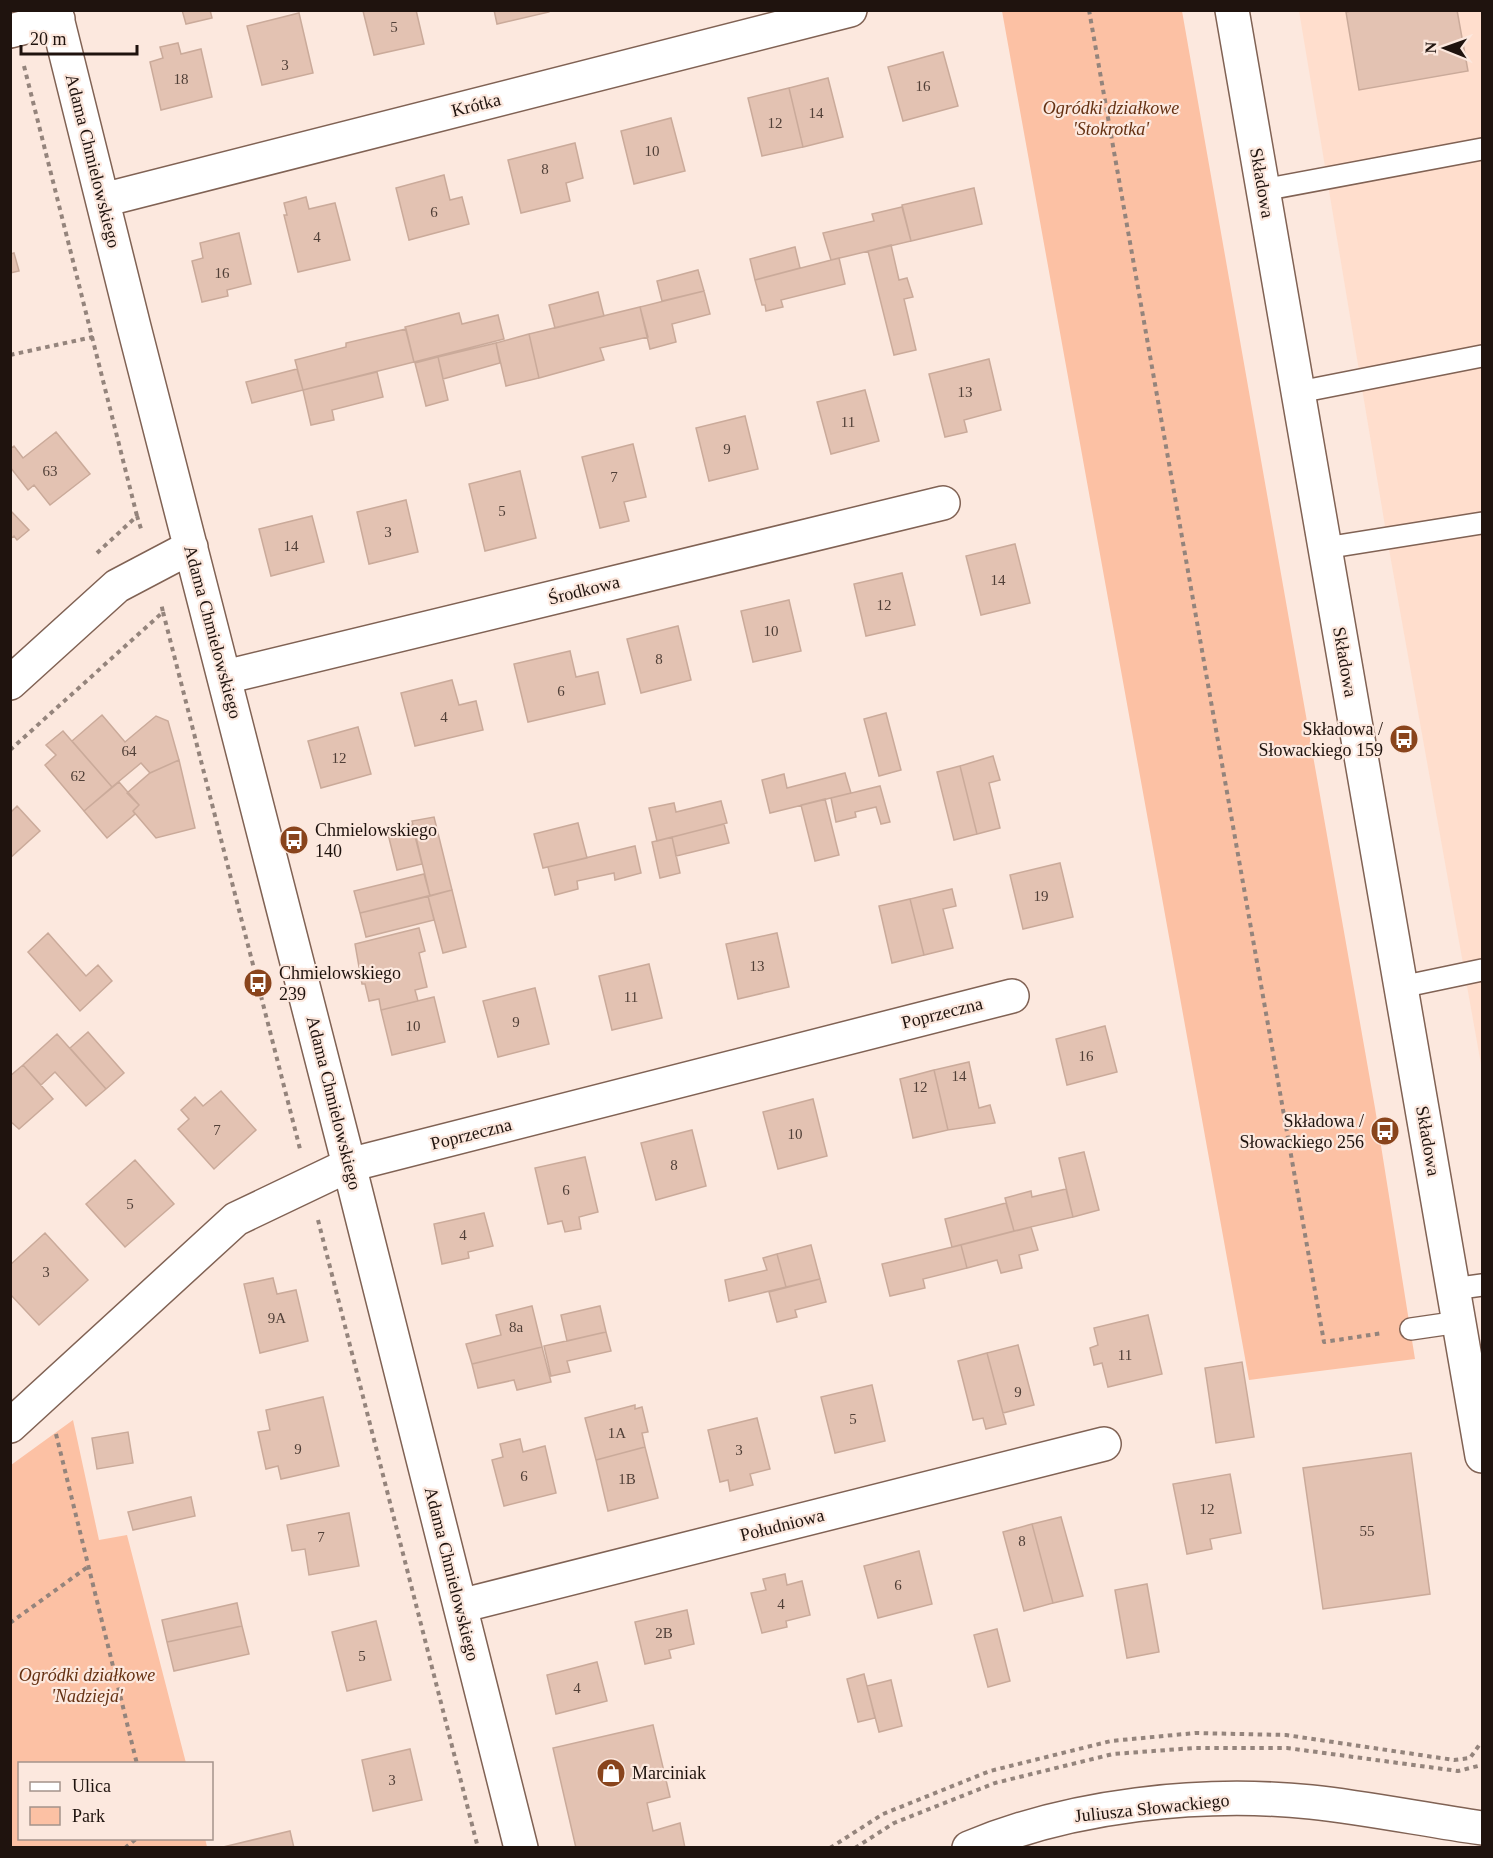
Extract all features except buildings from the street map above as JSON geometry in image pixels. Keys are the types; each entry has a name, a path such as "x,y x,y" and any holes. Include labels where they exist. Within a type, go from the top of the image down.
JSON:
{"street":[{"name":"Krótka","path":"103,200 850,10"},
{"name":"Składowa","path":"1232,10 1401,987 1468,1287 1459,1322 1482,1456"},
{"name":"Adama Chmielowskiego","path":"56,15 350,1165 521,1848"},
{"path":"13,30 56,15"},
{"name":"Środkowa","path":"225,677 944,503"},
{"path":"10,683 117,586 191,547"},
{"name":"Poprzeczna","path":"10,1426 236,1219 350,1165 1012,996"},
{"name":"Południowa","path":"460,1606 1104,1444"},
{"name":"Juliusza Słowackiego","path":"969,1848 1042,1821 1174,1801 1242,1798 1311,1802 1482,1828"}],"lane":[{"path":"1263,190 1482,149"},
{"path":"1299,392 1482,356"},
{"path":"1325,548 1482,523"},
{"path":"1401,987 1482,970"},
{"path":"1411,1329 1459,1322"}],"path":[{"path":"1089,10 1324,1342 1411,1329"},
{"path":"13,30 137,516"},
{"path":"10,356 134,327"},
{"path":"164,612 478,1848"},
{"path":"56,1432 136,1762"},
{"path":"10,1623 89,1566"},
{"path":"830,1848 882,1814 990,1772 1111,1741 1195,1733 1286,1735 1454,1760 1470,1758 1482,1744"}],"shaded area":[{"path":"1299,11 1482,11 1482,1070 1387,538"}],"green space":[{"name":"Ogródki działkowe 'Stokrotka'","path":"1002,11 1182,11 1375,1108 1415,1359 1249,1380"},
{"name":"Ogródki działkowe 'Nadzieja'","path":"73,1420 99,1540 127,1535 186,1762 18,1762 18,1840 205,1840 207,1847 11,1847 11,1465"}],"place":[{"name":"Składowa / Słowackiego 159","path":"1404,739"},
{"name":"Chmielowskiego 140","path":"294,840"},
{"name":"Chmielowskiego 239","path":"258,983"},
{"name":"Składowa / Słowackiego 256","path":"1385,1131"},
{"name":"Marciniak","path":"611,1773"}]}
